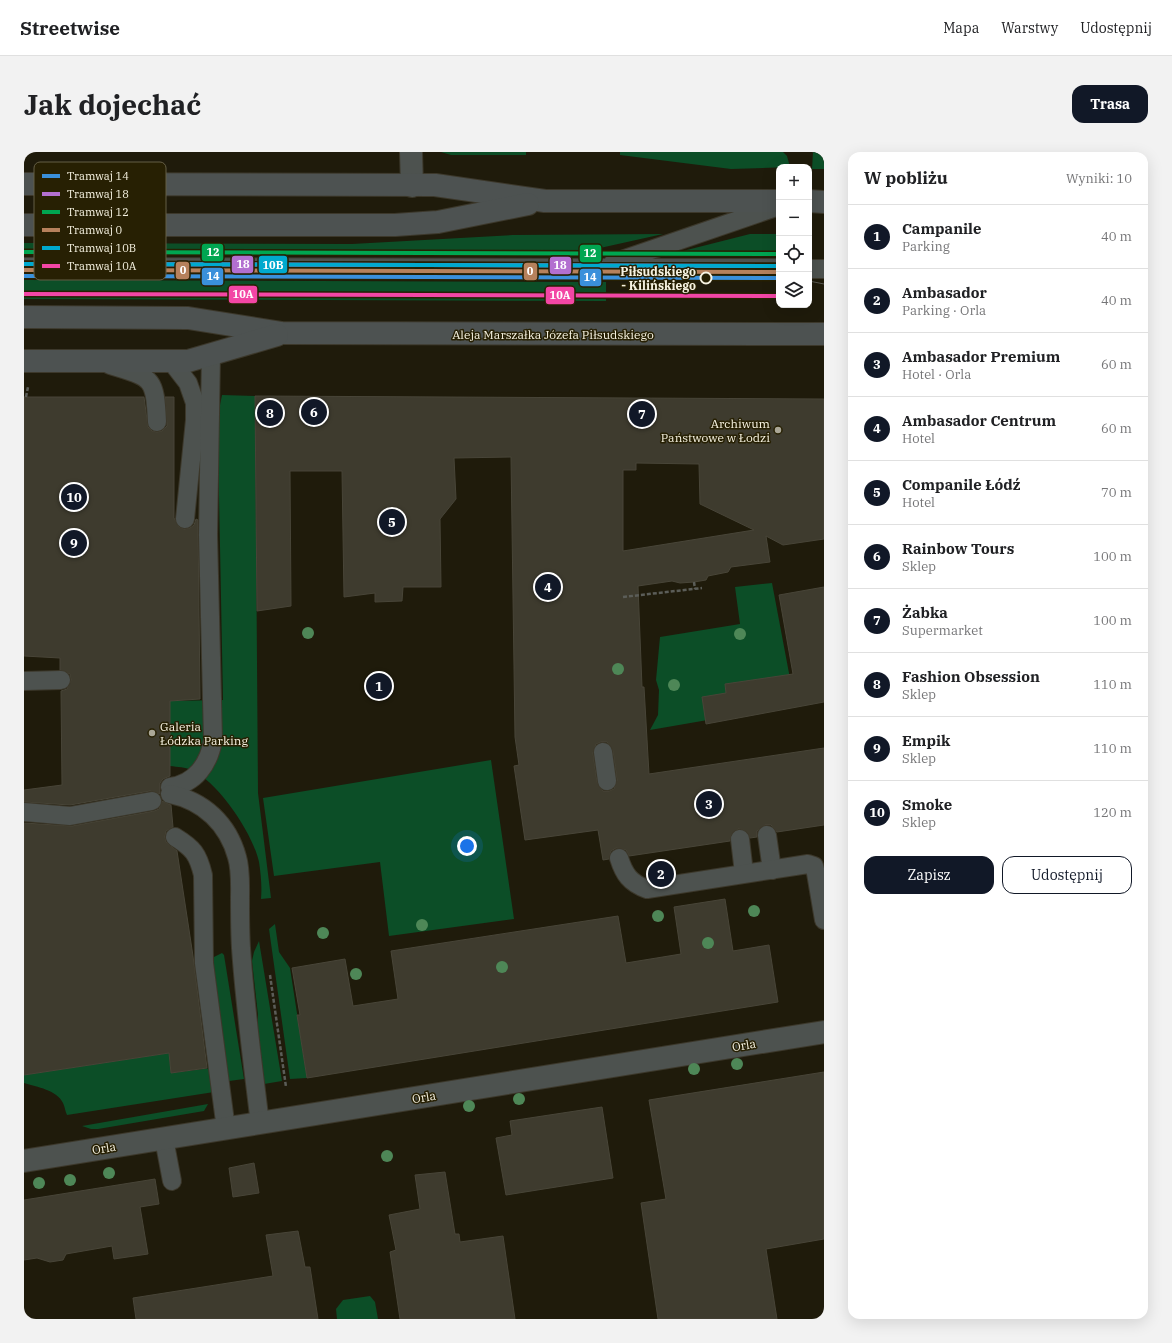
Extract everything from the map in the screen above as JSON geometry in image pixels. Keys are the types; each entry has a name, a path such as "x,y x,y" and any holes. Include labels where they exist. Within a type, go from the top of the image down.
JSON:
{"main road":[{"path":"24,184 34,184"},
{"path":"166,185 435,185 545,201 776,201"},
{"path":"166,225 395,225 438,222 545,201"},
{"path":"812,201 824,202"},
{"name":"Aleja Marszałka Józefa Piłsudskiego","path":"24,317 188,318 282,333 824,334"},
{"name":"Aleja Marszałka Józefa Piłsudskiego","path":"24,361 188,361 282,333"}],"street":[{"path":"411,152 412,186"},
{"name":"Orla","path":"24,1161 824,1032"}],"lane":[{"path":"599,268 776,207"},
{"path":"24,267 34,267"},
{"path":"166,267 776,268"},
{"path":"812,269 824,269"},
{"path":"211,354 208,535 213,740 211,752 203,767 188,781 170,791 193,801 210,812 222,825 238,858 240,874 240,922 244,987 260,1124"},
{"path":"171,361 188,383 195,403 195,420 185,519"},
{"path":"101,362 141,375 152,384 156,397 157,422"},
{"path":"24,681 61,680"},
{"path":"603,752 607,781"},
{"path":"24,812 70,816 152,802"},
{"path":"767,835 772,870"},
{"path":"174,837 192,848 200,861 203,875 204,963 226,1129"},
{"path":"740,839 744,873"},
{"path":"619,858 623,872 630,880 647,889 808,864 814,866 824,920"},
{"path":"164,1139 172,1181"}],"path":[{"path":"26,397 28,384"},
{"path":"694,582 695,589"},
{"path":"623,597 702,588"},
{"path":"269,970 286,1087"}],"green space":[{"path":"441,152 526,152 526,155 451,155"},
{"path":"620,152 783,152 787,156 789,164 776,164 776,167 731,169 620,155"},
{"path":"813,152 824,152 824,169 812,169"},
{"path":"663,234 573,254 166,253 166,243 352,244 513,235"},
{"path":"750,234 776,234 776,254 671,254"},
{"path":"24,243 34,243 34,249 24,249"},
{"path":"24,280 606,282 606,301 24,299"},
{"path":"222,395 255,396 258,793 271,898 261,899 259,862 250,837 242,823 223,797 201,776 189,769 170,766 170,701 223,700 218,444 219,410"},
{"path":"772,583 795,705 650,730 658,715 659,690 656,680 660,637 740,624 735,587"},
{"path":"491,760 514,919 389,936 380,862 274,876 263,798"},
{"path":"275,924 279,952 290,968 307,1078 290,1079 269,929"},
{"path":"259,941 282,1081 264,1084 257,1043 258,1015 252,961"},
{"path":"222,953 224,955 244,1079 229,1081 211,976 214,957"},
{"path":"169,1053 171,1073 211,1068 214,1092 67,1115 63,1103 56,1095 24,1083 24,1075"},
{"path":"208,1104 204,1111 98,1129 91,1129 82,1126"},
{"path":"370,1296 375,1302 378,1319 337,1319 336,1309 343,1300"}],"building":[{"path":"255,396 824,399 824,539 783,545 766,536 770,562 731,567 728,572 708,576 706,580 680,583 672,581 638,586 642,687 644,687 649,774 824,748 824,825 777,832 771,825 765,825 757,831 757,837 750,838 744,830 738,829 731,835 730,841 629,856 626,850 616,848 611,851 609,859 603,860 598,830 525,840 514,766 519,765 515,737 511,457 454,458 456,499 440,519 441,587 403,587 402,601 375,602 375,593 344,597 342,471 290,471 291,606 257,611","holes":["636,463 699,464 700,504 754,530 623,551 623,470 636,470","607,742 613,751 617,780 614,789 609,791 603,791 597,782 593,753 596,744"]},
{"path":"24,397 144,397 148,427 152,431 157,432 162,431 167,426 165,397 174,397 174,518 179,527 184,529 190,528 194,525 196,519 198,520 200,699 170,701 170,776 163,779 160,783 160,794 150,791 70,805 24,802 24,790 62,785 61,691 67,689 71,680 70,674 60,670 60,658 24,656"},
{"path":"824,587 824,702 706,724 702,697 726,693 725,684 793,674 779,595"},
{"name":"Galeria Łódzka Parking","path":"162,801 171,805 173,827 166,831 165,837 166,842 177,851 193,956 207,1068 171,1073 169,1053 24,1075 24,823 72,826 154,811 159,809"},
{"path":"725,899 733,951 769,945 778,1002 307,1078 297,1015 300,1015 292,968 345,959 353,1006 398,999 391,951 618,916 626,963 681,954 674,907"},
{"path":"824,1072 824,1239 766,1249 777,1319 658,1319 641,1203 666,1199 649,1100"},
{"path":"602,1107 613,1178 506,1195 496,1138 512,1135 510,1121"},
{"path":"254,1163 259,1193 233,1197 229,1168"},
{"path":"445,1172 455,1234 459,1234 460,1242 503,1236 515,1319 400,1319 390,1252 396,1250 389,1215 420,1209 415,1175"},
{"path":"155,1179 159,1204 140,1207 148,1254 114,1259 112,1246 66,1254 63,1260 50,1262 37,1258 24,1260 24,1200"},
{"path":"298,1231 305,1267 310,1267 318,1319 136,1319 133,1298 273,1276 266,1235"}],"tram line":[{"name":"12","path":"24,252 34,252"},
{"name":"12","path":"166,252 776,254"},
{"name":"18","path":"24,264 34,264"},
{"name":"10B","path":"24,264 34,264"},
{"name":"18","path":"166,264 776,266"},
{"name":"10B","path":"166,264 776,266"},
{"name":"0","path":"24,270 34,270"},
{"name":"0","path":"166,270 776,272"},
{"name":"14","path":"24,276 34,276"},
{"name":"14","path":"166,276 776,278"},
{"path":"812,282 824,284"},
{"name":"10A","path":"24,294 776,296"}],"place":[{"name":"Piłsudskiego - Kilińskiego","path":"706,278"},
{"name":"Rainbow Tours","path":"314,412"},
{"name":"Fashion Obsession","path":"270,413"},
{"name":"Żabka","path":"642,414"},
{"name":"Archiwum Państwowe w Łodzi","path":"778,430"},
{"name":"Smoke","path":"74,497"},
{"name":"Companile Łódź","path":"392,522"},
{"name":"Empik","path":"74,543"},
{"name":"Ambasador Centrum","path":"548,587"},
{"name":"Campanile","path":"379,686"},
{"name":"Galeria Łódzka Parking","path":"152,733"},
{"name":"Ambasador Premium","path":"709,804"},
{"name":"Ambasador","path":"661,874"}]}
